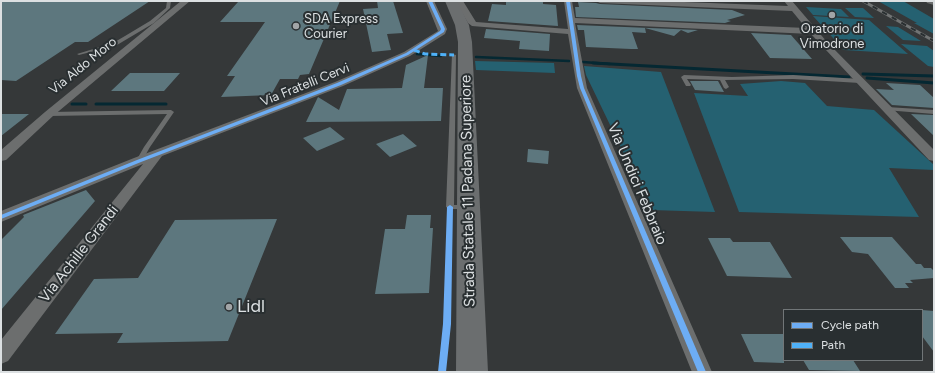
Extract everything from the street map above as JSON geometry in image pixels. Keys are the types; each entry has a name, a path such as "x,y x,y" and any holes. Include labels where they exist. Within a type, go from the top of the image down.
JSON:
{"main road":[{"name":"Strada Statale 11 Padana Superiore","path":"454,4 463,28 465,42 459,207 472,372"}],"street":[{"name":"Via Aldo Moro","path":"1,157 49,114 186,1"},
{"name":"Via Fratelli Cervi","path":"1,217 139,161 339,84 398,58 426,43 440,34 443,30 430,1"},
{"name":"Via Undici Febbraio","path":"568,1 579,78 582,88 702,372"},
{"path":"600,1 689,3 795,9"},
{"path":"788,1 813,31 934,157"},
{"path":"930,1 934,3"},
{"path":"689,3 701,26"},
{"path":"454,4 473,24 701,26 813,31"},
{"name":"Via Achille Grandi","path":"1,355 159,154"}],"lane":[{"path":"79,54 115,44 127,37 152,22 168,8 169,1"},
{"path":"454,55 459,207"},
{"path":"688,85 684,76 721,78 793,77 860,81"},
{"path":"721,78 726,87"},
{"path":"887,109 934,112"},
{"path":"49,114 172,112 139,161"}],"shaded area":[{"path":"878,1 903,1 934,19 934,34 914,23 917,23"},
{"path":"806,7 841,9 849,17 813,15"},
{"path":"845,8 863,8 874,18 855,17"},
{"path":"813,16 869,20 908,54 844,50"},
{"path":"886,26 898,27 921,41 903,40"},
{"path":"901,44 927,46 934,51 934,67 928,66"},
{"path":"475,61 554,63 555,73 476,70"},
{"path":"584,66 661,72 715,212 651,210 586,75"},
{"path":"781,81 805,83 827,106 874,110 934,165 934,170 889,168 919,217 739,212 694,93 748,96 740,84"}],"building":[{"path":"1,1 150,1 88,42 75,42 16,81 1,80"},
{"name":"SDA Express Courier","path":"340,1 309,74 300,75 298,79 280,79 271,95 221,97 235,76 227,76 265,22 220,22 238,2"},
{"path":"377,1 393,1 403,33 387,34 391,50 372,52 363,9 378,8"},
{"path":"506,1 543,1 543,4 556,5 558,26 488,21 492,4 506,5"},
{"path":"578,2 732,10 745,15 727,20 731,21 725,23 576,17 575,7 579,7"},
{"path":"577,25 698,30 688,33 681,30 674,36 645,28 646,33 632,32 638,49 631,49 586,47 584,30 578,30"},
{"path":"486,29 550,34 549,51 519,49 520,41 484,38"},
{"path":"751,33 791,35 812,59 770,58"},
{"path":"428,55 424,88 443,88 441,121 306,122 318,97 339,110 347,89 402,88 406,65"},
{"path":"130,73 180,73 164,91 111,91"},
{"path":"690,81 718,81 724,92 695,90"},
{"path":"886,83 920,85 934,98 934,108 892,105 876,89 894,90"},
{"path":"1,114 29,114 1,136"},
{"path":"911,114 934,115 934,136"},
{"path":"330,127 345,139 317,151 303,138"},
{"path":"403,134 417,146 390,157 376,144"},
{"path":"528,149 549,151 548,164 527,162"},
{"path":"86,190 95,201 1,310 1,240 24,217 23,215"},
{"path":"407,215 431,215 430,228 433,228 429,293 375,294 385,229 405,229"},
{"path":"277,219 228,341 117,343 123,333 55,334 94,279 138,278 175,220"},
{"path":"840,237 892,237 916,264 921,264 924,268 931,268 934,271 934,278 910,280 913,283 905,283 909,288 895,288 868,254 852,252"},
{"path":"708,238 730,238 733,242 770,242 792,278 727,276"},
{"path":"923,310 934,311 934,352 923,337"},
{"path":"741,334 783,334 784,363 754,362"},
{"path":"804,361 854,361 860,371 809,370"}],"waterway":[{"path":"417,54 441,56"},
{"path":"476,57 569,61"},
{"path":"583,62 606,64"},
{"path":"593,63 606,64"},
{"path":"606,64 849,77"},
{"path":"863,74 934,76"},
{"path":"867,78 934,83"},
{"path":"72,104 86,104"},
{"path":"96,104 166,104"}],"railway":[{"path":"863,1 934,41"}],"marked path":[{"path":"414,50 425,54 454,55"}],"cycle path":[{"path":"1,217 139,161 339,84 407,54 442,32 443,29 430,1"},
{"path":"568,1 582,88 702,372"},
{"path":"442,372 447,324 450,207"}],"place":[{"name":"Oratorio di Vimodrone","path":"832,15"},
{"name":"SDA Express Courier","path":"296,26"},
{"name":"Lidl","path":"229,307"}]}
